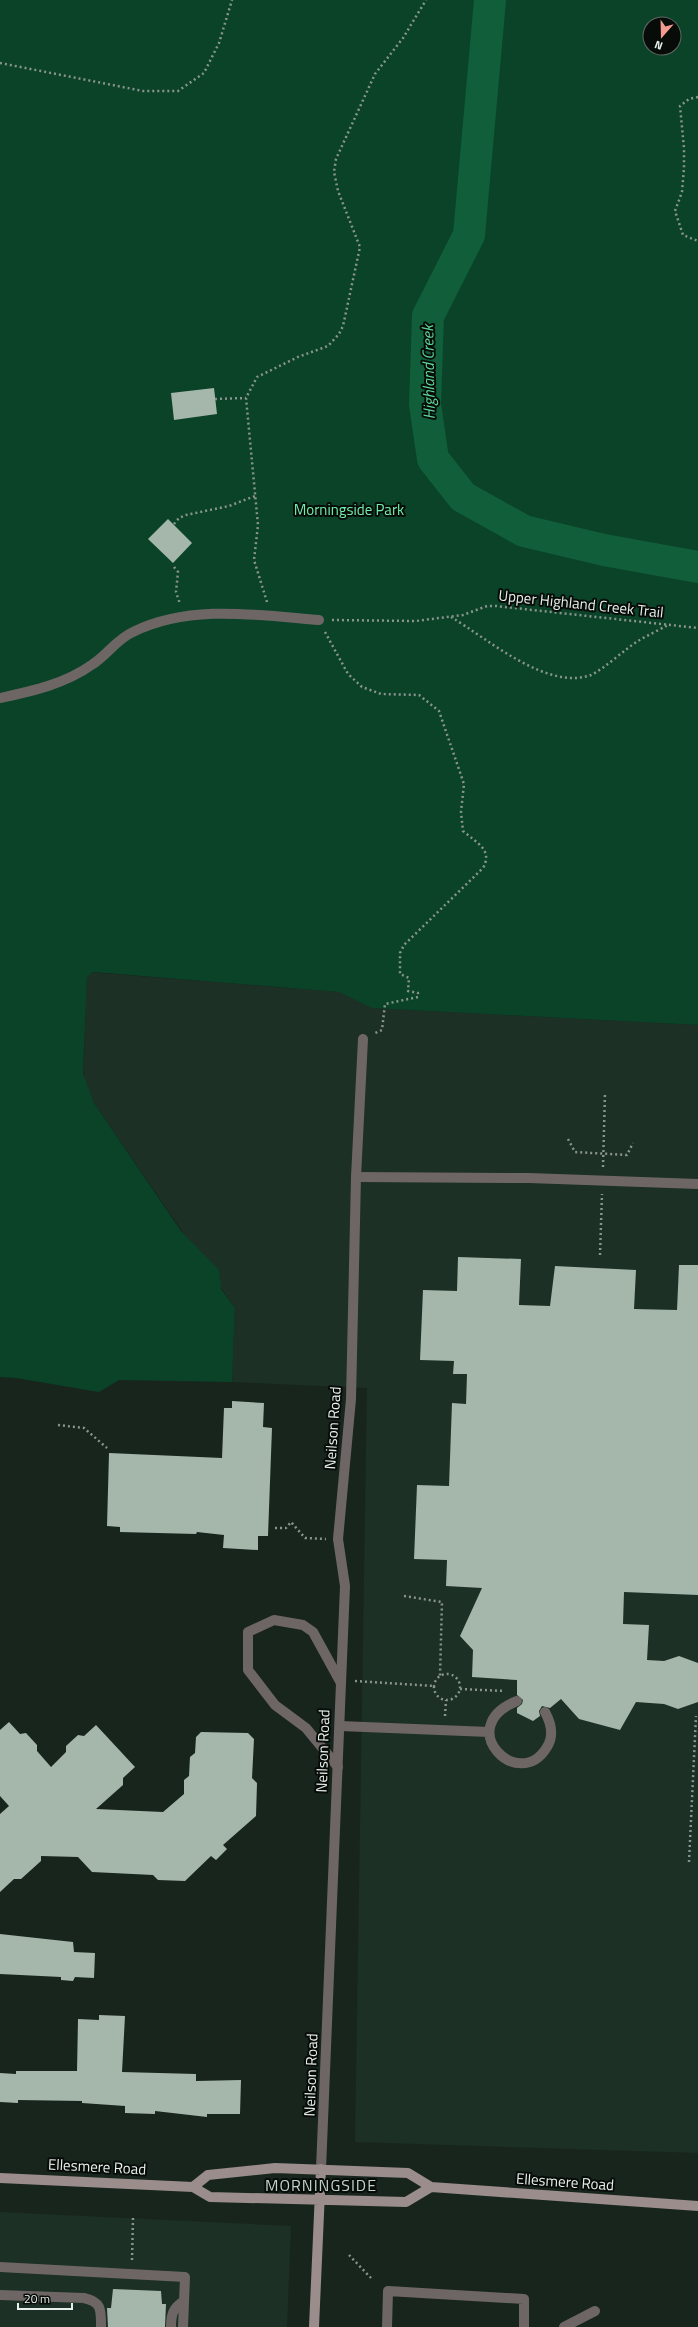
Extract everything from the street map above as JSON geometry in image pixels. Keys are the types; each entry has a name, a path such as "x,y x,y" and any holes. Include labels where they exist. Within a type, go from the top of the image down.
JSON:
{"main road":[{"name":"Ellesmere Road","path":"193,2187 208,2175 275,2168 321,2169 408,2173 431,2187 698,2206"},
{"name":"Neilson Road","path":"314,2327 321,2169"},
{"name":"Ellesmere Road","path":"0,2178 193,2187 210,2197 406,2202 431,2187"}],"street":[{"path":"0,698 35,690 68,680 95,663 122,638 134,631 183,616 204,614 273,615 319,620"},
{"name":"Neilson Road","path":"321,2169 345,1586 338,1539 351,1399 356,1177 363,1039"},
{"path":"356,1177 529,1178 698,1184"},
{"path":"338,1768 306,1728 275,1705 248,1670 248,1632 274,1620 302,1625 313,1632 341,1681"},
{"path":"515,1702 507,1704 497,1712 491,1722 489,1732 492,1746 499,1756 510,1762 522,1764 530,1762 544,1754 550,1743 552,1731 545,1712"},
{"path":"340,1726 489,1732"},
{"path":"0,2268 185,2277 183,2327"},
{"path":"387,2327 388,2291 524,2299 524,2327"},
{"path":"0,2295 84,2298 94,2300 101,2309 101,2327"},
{"path":"170,2327 171,2314 176,2306 184,2301"},
{"path":"564,2327 595,2311"}],"path":[{"path":"0,63 143,91 178,91 204,73 219,43 232,0"},
{"path":"273,615 262,593 254,560 258,525 246,398 257,377 298,357 328,346 339,334 343,326 360,247 338,191 334,172 336,159 375,74 403,38 426,0"},
{"path":"698,97 689,99 680,106 684,148 684,168 682,192 675,211 682,235 698,241"},
{"path":"215,399 246,398"},
{"path":"174,524 179,518 186,515 229,506 255,496"},
{"path":"174,567 178,572 176,592 183,616"},
{"name":"Upper Highland Creek Trail","path":"319,620 416,621 475,611 487,606 496,606 698,628"},
{"path":"451,616 531,668 550,676 569,678 591,674 640,640 669,625"},
{"path":"319,620 348,674 362,688 381,694 420,695 439,711 464,784 461,812 464,831 486,851 488,860 483,868 404,944 400,953 400,974 409,978 408,991 418,993 418,997 385,1004 382,1030 363,1039"},
{"path":"600,1256 605,1093"},
{"path":"568,1139 575,1152 627,1154 633,1143"},
{"path":"58,1425 84,1428 107,1448"},
{"path":"275,1528 286,1528 290,1522 305,1538 338,1539"},
{"path":"404,1596 442,1602 440,1676 434,1686"},
{"path":"434,1686 438,1697 446,1700 456,1696 460,1689 456,1677 448,1673 440,1676"},
{"path":"341,1681 434,1686"},
{"path":"460,1689 510,1692 515,1702"},
{"path":"689,1862 696,1716"},
{"path":"132,2274 134,2218"},
{"path":"349,2255 371,2278"}],"shaded area":[{"path":"87,972 340,992 372,1008 698,1025 698,2153 355,2142 367,1388 232,1382 235,1308 83,1087"},
{"path":"0,2212 291,2226 287,2327 0,2327"}],"green space":[{"name":"Morningside Park","path":"0,0 698,0 698,1025 372,1008 339,992 93,972 87,977 83,1074 94,1103 181,1231 219,1270 221,1289 235,1308 232,1382 119,1380 99,1392 16,1378 0,1377"}],"building":[{"path":"214,388 217,414 174,420 171,393"},
{"path":"168,519 192,543 173,563 148,539"},
{"path":"458,1257 521,1259 519,1305 550,1306 555,1266 636,1270 634,1309 677,1310 679,1265 698,1265 698,1595 624,1592 623,1624 649,1625 647,1660 664,1661 679,1656 698,1663 698,1702 678,1709 664,1704 636,1702 620,1730 579,1719 561,1699 550,1708 542,1706 539,1711 540,1716 533,1721 517,1713 517,1708 522,1704 523,1700 517,1695 517,1680 472,1677 473,1650 460,1636 482,1588 446,1586 447,1560 414,1559 417,1485 449,1486 452,1403 466,1404 467,1374 453,1374 454,1361 420,1360 423,1290 457,1291"},
{"path":"232,1401 264,1403 263,1427 272,1428 268,1536 258,1536 258,1550 223,1548 224,1535 197,1532 196,1534 120,1532 120,1527 107,1526 109,1453 222,1458 224,1408 232,1408"},
{"path":"9,1722 20,1734 26,1733 37,1745 37,1751 51,1767 66,1752 66,1746 78,1735 84,1736 96,1725 135,1767 123,1778 123,1785 96,1809 163,1812 184,1794 184,1780 189,1776 190,1757 195,1753 196,1737 201,1732 248,1733 254,1739 252,1778 257,1783 256,1816 223,1845 227,1849 216,1860 211,1856 185,1881 158,1880 153,1875 92,1872 78,1857 41,1856 41,1861 21,1879 14,1879 0,1892 0,1814 9,1806 0,1796 0,1730"},
{"path":"0,1934 73,1942 74,1952 95,1953 94,1978 75,1977 73,1981 61,1980 61,1977 0,1974"},
{"path":"99,2015 125,2016 122,2072 196,2074 196,2081 241,2080 240,2114 207,2114 207,2117 155,2111 155,2114 125,2113 125,2106 82,2103 82,2101 18,2100 18,2103 0,2102 0,2073 16,2074 16,2071 77,2071 78,2019 99,2020"},
{"path":"113,2289 161,2291 162,2304 166,2304 165,2327 108,2327 107,2308 111,2308"}],"waterway":[{"name":"Highland Creek","path":"490,0 469,235 428,316 425,404 433,459 463,497 524,531 604,550 698,567"}],"district":[{"name":"MORNINGSIDE","path":"321,2185"}]}
